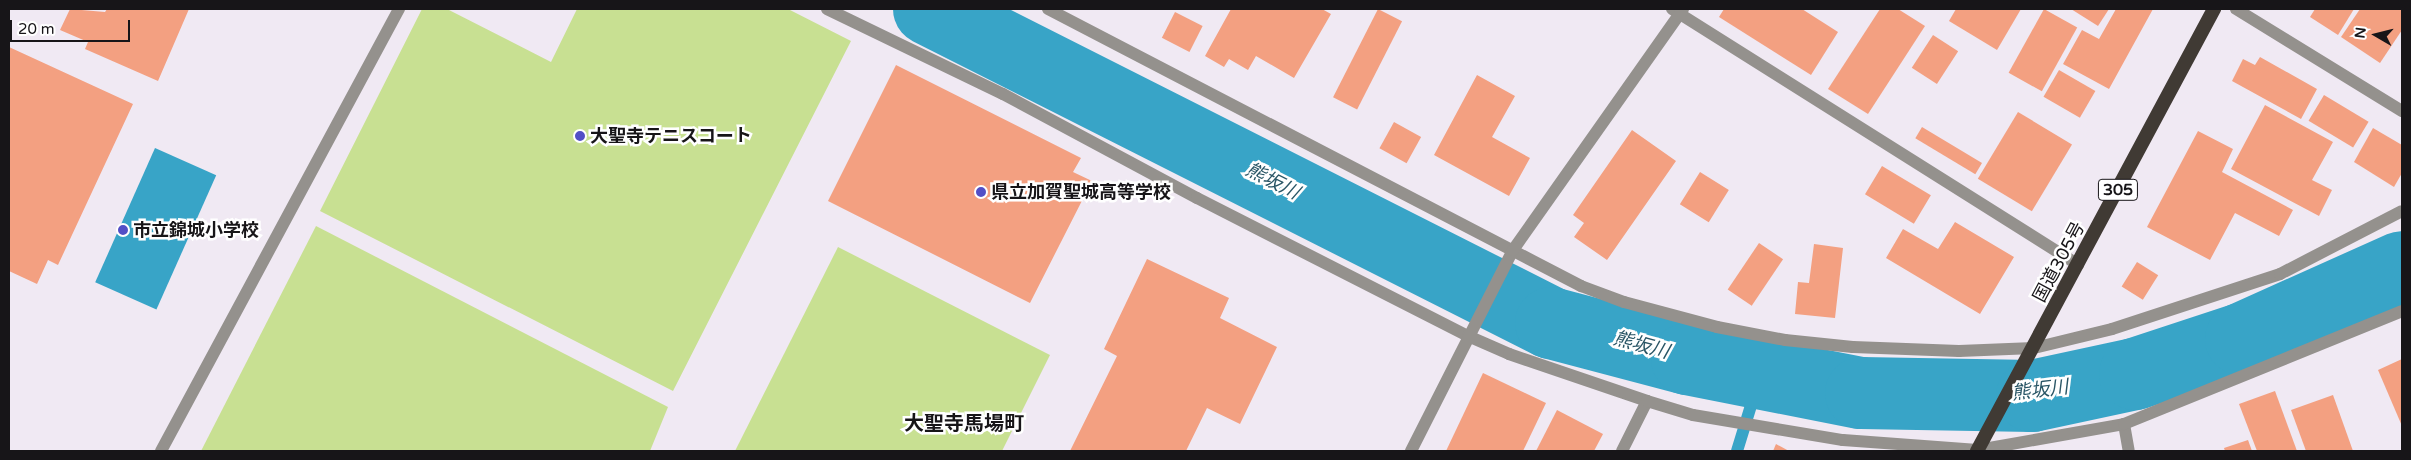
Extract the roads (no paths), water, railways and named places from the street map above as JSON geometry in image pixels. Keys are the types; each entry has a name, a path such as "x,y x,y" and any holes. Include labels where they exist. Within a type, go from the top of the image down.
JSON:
{"highway":[{"name":"国道305号","path":"1977,451 2034,348 2214,9"}],"street":[{"path":"161,451 399,9"},
{"path":"827,9 1003,94 1206,203 1509,354 1693,415 1843,440 1977,451 2124,424 2402,311"},
{"path":"1048,9 1581,286 1624,302 1717,327 1775,338 1853,347 1959,351 2034,348 2112,329 2280,274 2402,210"},
{"path":"2236,9 2402,111"},
{"path":"1411,451 1513,250 1678,10 2078,264"},
{"path":"1622,451 1647,401"},
{"path":"2124,424 2129,451"}],"water":[{"path":"155,148 216,175 156,310 95,282"}],"waterway":[{"name":"熊坂川","path":"929,9 1551,323 1687,359 1861,393 2032,396 2135,374 2241,339 2402,267"},
{"path":"1737,451 1761,373"}],"place":[{"name":"大聖寺テニスコート","path":"580,136"},
{"name":"県立加賀聖城高等学校","path":"981,192"},
{"name":"市立錦城小学校","path":"123,230"}],"district":[{"name":"大聖寺馬場町","path":"964,424"}]}
